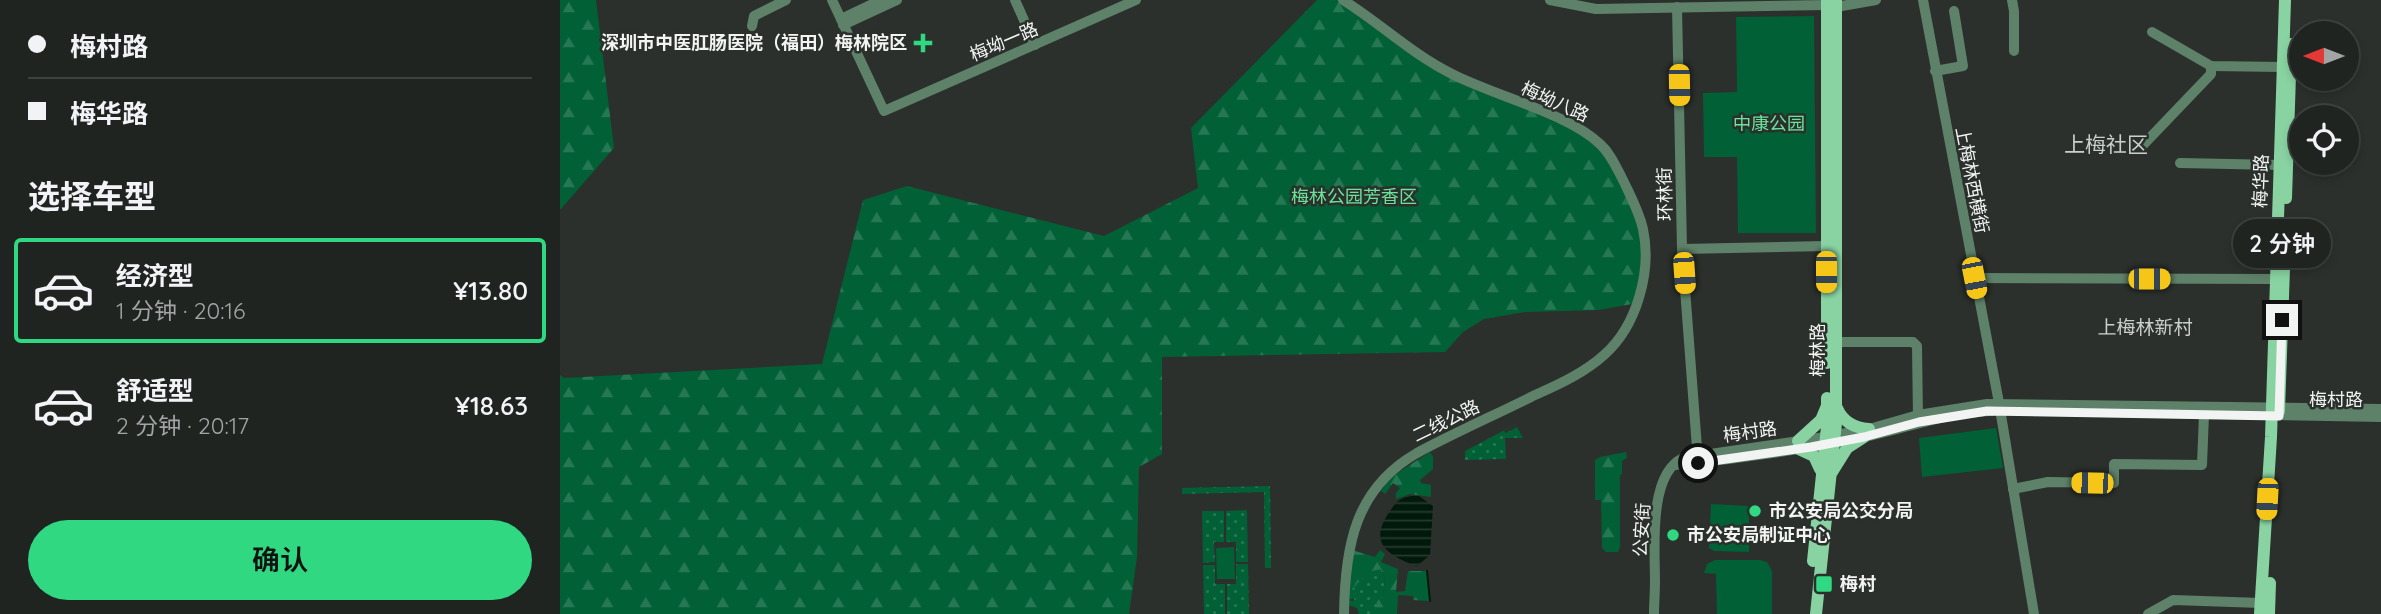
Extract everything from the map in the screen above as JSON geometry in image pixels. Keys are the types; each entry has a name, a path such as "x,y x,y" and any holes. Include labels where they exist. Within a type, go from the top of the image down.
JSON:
{"main road":[{"name":"梅华路","path":"2260,608 2275,411 2275,279 2285,0"},
{"name":"梅华路","path":"2269,614 2293,0"},
{"name":"梅林路","path":"1831,3 1826,246 1831,404"},
{"name":"梅林路","path":"1810,614 1829,440 1835,342 1831,3"},
{"path":"1831,404 1847,422 1866,433 1847,448 1825,477 1814,456 1799,445 1831,404"},
{"name":"梅林路","path":"1816,614 1825,477"}],"street":[{"path":"752,26 754,16 786,0"},
{"path":"832,0 842,22"},
{"path":"842,22 881,0"},
{"path":"842,22 897,0"},
{"path":"1014,0 1035,46"},
{"name":"梅坳一路","path":"842,22 884,111 1136,0"},
{"name":"梅坳八路","path":"1343,0 1379,23 1427,60 1453,75 1576,127 1602,146 1613,160 1643,229 1643,281 1635,310"},
{"path":"1550,0 1677,7 1876,0"},
{"name":"上梅林西横街","path":"1923,0 2000,407 2034,614"},
{"path":"2012,0 2014,51"},
{"name":"环林街","path":"1677,7 1682,249 1698,459"},
{"path":"1935,71 1963,66 1954,11"},
{"path":"2152,32 2211,66 2282,66"},
{"path":"2144,145 2211,74 2211,66"},
{"path":"2180,163 2279,165"},
{"path":"1682,249 1826,246"},
{"path":"1974,278 2275,279"},
{"name":"二线公路","path":"1344,614 1349,546 1367,503 1382,479 1393,468 1417,453 1591,366 1618,341 1635,310"},
{"path":"1835,342 1913,342 1917,346 1918,418"},
{"name":"梅村路","path":"2000,407 2204,414 2381,409"},
{"name":"梅村路","path":"1671,466 1698,459 1866,433 1918,418 2000,407 2275,411 2381,416"},
{"path":"2013,489 2048,482 2114,483 2114,464 2202,465 2204,414"},
{"name":"公安街","path":"1655,614 1656,516 1662,482 1671,466"},
{"path":"2148,614 2173,600 2260,608"}],"green space":[{"path":"560,0 596,0 614,148 560,210"},
{"name":"梅林公园芳香区","path":"1317,0 1343,0 1427,60 1551,116 1602,146 1640,219 1643,281 1632,304 1599,310 1525,312 1484,319 1463,332 1445,352 1162,357 1162,454 1139,467 1137,557 1129,614 560,614 560,375 564,378 822,364 863,200 907,186 1104,236 1198,188 1191,128"},
{"name":"中康公园","path":"1814,16 1816,233 1738,233 1737,157 1704,157 1703,93 1737,92 1736,17"},
{"path":"1518,423 1504,431 1506,433 1517,427 1523,438 1505,438 1506,459 1465,460 1465,451"},
{"path":"1996,428 2003,468 1922,477 1919,438"},
{"path":"1430,452 1433,469 1420,480 1421,483 1431,485 1431,497 1410,494 1396,499 1400,488 1393,483 1385,494 1381,491 1391,477"},
{"path":"1626,452 1627,458 1622,461 1620,475 1620,547 1618,552 1606,552 1602,548 1601,500 1595,500 1595,460"},
{"path":"1270,486 1271,568 1265,568 1264,492 1182,494 1182,488"},
{"path":"1711,504 1749,506 1749,552 1714,551 1709,548"},
{"path":"1247,510 1248,562 1236,562 1236,542 1226,542 1226,511"},
{"path":"1202,511 1224,511 1224,542 1214,542 1215,562 1203,563"},
{"path":"1234,547 1235,579 1217,579 1216,548"},
{"path":"1352,550 1375,557 1380,550 1385,554 1381,562 1398,569 1396,592 1405,591 1408,571 1427,571 1429,601 1398,595 1397,614 1381,614 1375,607 1383,597 1385,580 1382,570 1370,572 1354,586 1357,598 1348,600"},
{"path":"1715,560 1767,562 1772,571 1772,614 1717,614 1716,574 1704,573 1707,564"},
{"path":"1236,564 1248,564 1249,614 1227,614 1227,584 1236,584"},
{"path":"1203,565 1215,565 1215,584 1225,584 1225,614 1204,614"},
{"path":"1371,570 1382,570 1385,580 1381,614 1359,614 1357,608 1348,605 1348,600 1354,601 1354,586"}],"shaded area":[{"path":"1419,496 1433,506 1430,555 1417,566 1389,552 1381,539 1384,522 1392,508 1401,499"}],"waterway":[{"path":"1427,571 1430,601"}],"place":[{"name":"深圳市中医肛肠医院（福田）梅林院区","path":"923,43"},
{"name":"市公安局公交分局","path":"1755,511"},
{"name":"市公安局制证中心","path":"1673,535"},
{"name":"梅村","path":"1824,584"}],"district":[{"name":"上梅社区","path":"2106,145"},
{"name":"上梅林新村","path":"2145,327"}],"route":[{"path":"1698,463 1811,447 1864,437 1919,422 1987,411 2279,416 2282,320"}]}
